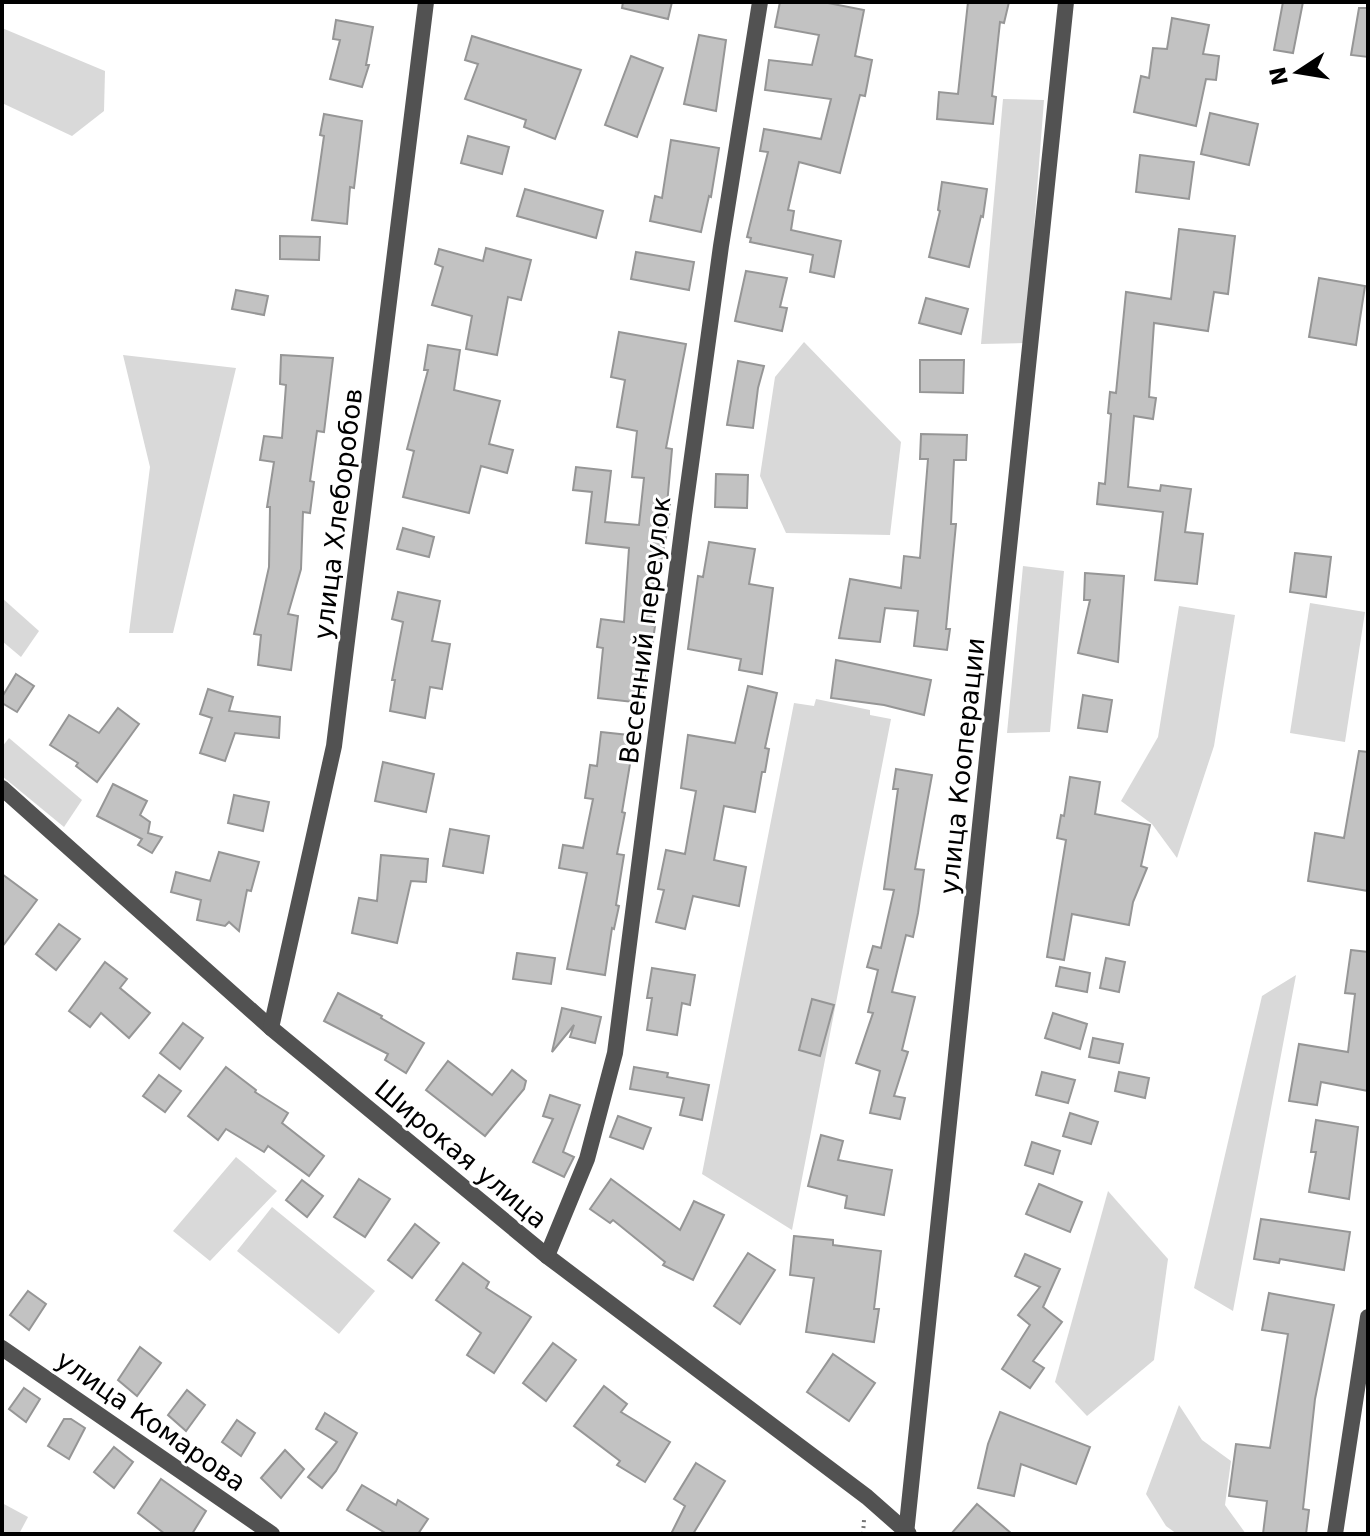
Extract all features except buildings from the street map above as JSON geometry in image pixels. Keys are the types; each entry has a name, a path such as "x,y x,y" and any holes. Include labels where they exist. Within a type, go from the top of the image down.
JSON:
{"street":[{"name":"улица Хлеборобов","path":"271,1028 334,746 426,2"},
{"name":"Весенний переулок","path":"547,1256 587,1159 615,1053 721,246 760,2"},
{"name":"улица Кооперации","path":"907,1533 1066,2"},
{"name":"Широкая улица","path":"2,788 271,1028 547,1256 867,1497 907,1533"},
{"path":"1335,1534 1368,1317"},
{"name":"улица Комарова","path":"2,1348 272,1534"}],"shaded area":[{"path":"2,28 105,71 104,111 72,136 2,103"},
{"path":"1003,99 1044,100 1025,343 981,344"},
{"path":"804,342 901,442 890,535 786,533 760,476 775,377"},
{"path":"123,355 236,368 173,633 129,633 150,467"},
{"path":"1023,566 1064,571 1050,732 1007,733"},
{"path":"2,598 39,631 21,657 2,641"},
{"path":"1310,603 1365,612 1345,742 1290,733"},
{"path":"1179,606 1235,615 1214,746 1177,858 1152,824 1121,801 1158,737"},
{"path":"816,699 870,710 870,715 891,719 792,1230 702,1174 794,703 814,706"},
{"path":"9,738 82,800 64,827 2,776 2,747"},
{"path":"1296,975 1233,1311 1194,1288 1262,996"},
{"path":"236,1157 277,1191 210,1261 173,1231"},
{"path":"1108,1191 1168,1259 1154,1360 1087,1416 1055,1382"},
{"path":"272,1207 375,1291 339,1334 237,1251"},
{"path":"1179,1405 1202,1440 1231,1461 1225,1505 1246,1534 1177,1534 1166,1526 1146,1494"},
{"path":"2,1503 28,1517 19,1534 2,1534"}]}
